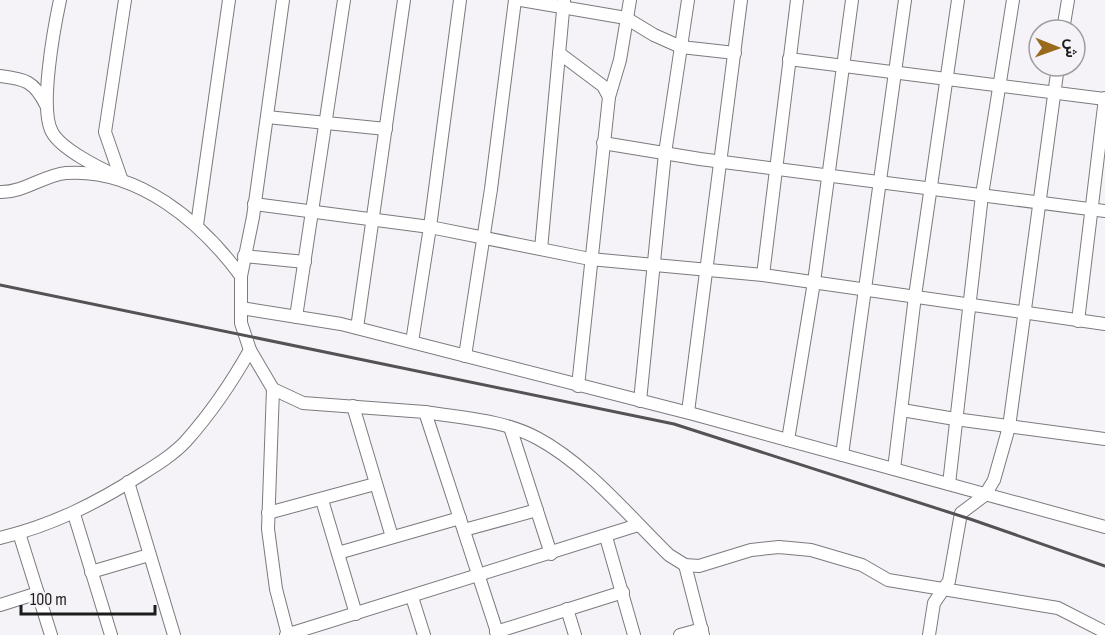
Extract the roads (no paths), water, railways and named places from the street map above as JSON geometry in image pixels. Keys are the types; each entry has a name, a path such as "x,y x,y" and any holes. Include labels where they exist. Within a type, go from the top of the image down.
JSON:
{"street":[{"path":"60,0 53,35 47,106 47,121 53,134 81,155 197,225 220,248 241,276"},
{"path":"125,0 105,132 126,181"},
{"path":"197,225 229,0"},
{"path":"284,0 241,276 241,322 250,350 273,389 268,513 269,551 288,635 479,577 638,525"},
{"path":"296,317 344,0"},
{"path":"357,328 404,0"},
{"path":"412,342 430,227 460,0"},
{"path":"465,356 484,236 515,0"},
{"path":"520,0 564,4 626,18 654,35 681,47 735,53"},
{"path":"578,386 609,97 620,60 630,0"},
{"path":"640,400 665,153 688,0"},
{"path":"688,412 741,0"},
{"path":"763,275 797,0"},
{"path":"788,440 814,282 852,0"},
{"path":"842,455 905,0"},
{"path":"894,469 915,296 958,0"},
{"path":"949,484 982,195 1013,0"},
{"path":"1066,18 1068,0"},
{"path":"541,249 564,4"},
{"path":"559,53 603,86 609,97"},
{"path":"789,59 1105,99 1078,321"},
{"path":"0,76 30,83 37,88 47,106"},
{"path":"930,634 934,603 945,590 960,513 985,495 1003,454 1009,427 1056,78"},
{"path":"267,117 386,129"},
{"path":"603,143 722,161 1105,211"},
{"path":"0,192 64,173 86,174 126,181"},
{"path":"254,204 430,227 590,259 763,275 1105,324"},
{"path":"244,256 304,262"},
{"path":"241,309 357,328 578,386 688,412 1105,527"},
{"path":"0,538 74,514 171,455 186,441 221,396 250,350"},
{"path":"273,389 303,403 425,412 510,427 537,437 564,455 669,555 685,565 699,566 751,550 779,547 811,550 862,565 888,580 1058,608 1097,631"},
{"path":"352,406 392,537"},
{"path":"902,410 1105,439"},
{"path":"425,412 497,633 623,592"},
{"path":"510,427 551,554"},
{"path":"128,482 174,635"},
{"path":"268,513 375,484"},
{"path":"322,500 356,614"},
{"path":"338,553 392,537 537,510"},
{"path":"74,514 108,634"},
{"path":"19,533 51,635"},
{"path":"606,537 634,635"},
{"path":"92,572 149,555"},
{"path":"680,635 703,632 685,565"},
{"path":"0,605 38,593"},
{"path":"412,597 424,635"},
{"path":"567,609 575,635"}],"railway":[{"path":"0,285 674,424 970,519 1105,566"}]}
